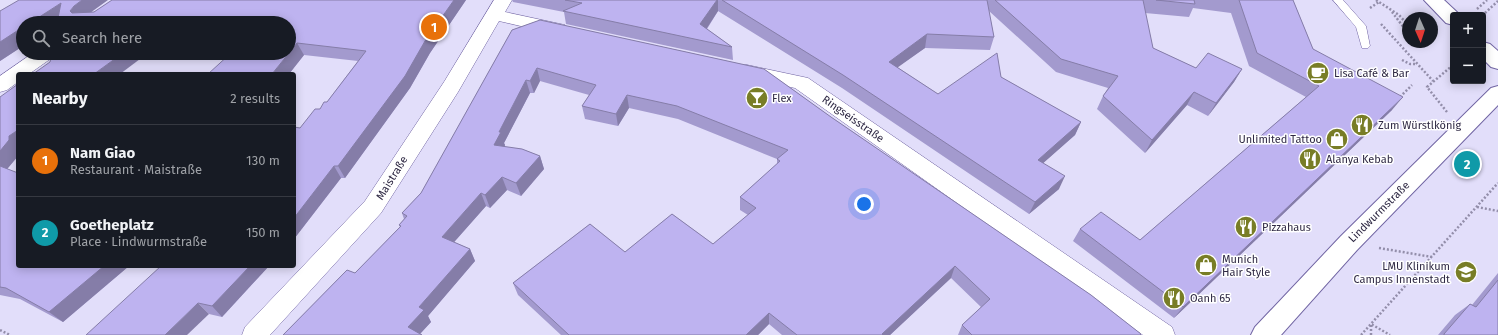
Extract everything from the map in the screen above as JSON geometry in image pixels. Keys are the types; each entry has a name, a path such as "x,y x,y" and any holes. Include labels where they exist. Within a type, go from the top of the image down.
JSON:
{"main road":[{"path":"1433,0 1450,16"},
{"path":"1486,51 1498,62"},
{"name":"Lindwurmstraße","path":"1264,335 1349,243 1498,93"}],"street":[{"path":"499,8 581,34"},
{"name":"Maistraße","path":"254,335 373,207 499,8"},
{"path":"19,72 36,60"},
{"name":"Ringseisstraße","path":"729,67 801,83 1163,335"},
{"path":"0,85 16,74"}],"lane":[{"path":"1338,0 1361,26 1365,46"}],"path":[{"path":"1477,9 1487,0"},
{"path":"1373,14 1368,9 1378,1 1402,18"},
{"path":"1486,12 1498,1"},
{"path":"1392,12 1392,16 1402,26"},
{"path":"1378,20 1433,81"},
{"path":"1402,60 1410,64 1418,64"},
{"path":"1450,67 1427,87 1461,130"},
{"path":"1398,98 1412,85"},
{"path":"1361,335 1498,183"},
{"path":"1477,207 1498,211"},
{"path":"1349,243 1432,257"},
{"path":"1371,324 1371,335"},
{"path":"1371,324 1390,335"},
{"path":"0,330 10,335"}],"building":[{"path":"19,0 82,0 70,11 72,13 94,12 112,0 454,0 425,41 405,76 338,166 334,166 296,215 296,127 300,128 315,109 320,109 324,102 327,102 366,51 297,43 296,44 296,16 58,16 61,3 41,16 16,16 16,32 0,42 0,11"},
{"path":"565,0 717,0 700,24 732,47 563,11 582,3"},
{"path":"722,0 987,0 994,37 927,34 889,62 938,94 997,53 1001,77 1081,122 1038,160 1065,176 1035,202 843,75"},
{"path":"995,0 1143,0 1153,48 1196,68 1208,53 1242,69 1216,103 1194,92 1152,140 1103,96 1118,76 1061,59"},
{"path":"1156,0 1194,0 1195,4"},
{"path":"1239,0 1293,0 1313,49 1403,97 1183,307 1080,229 1101,212 1140,240 1319,86 1257,53"},
{"path":"540,20 764,69 831,117 1091,295 1141,334 972,335 962,325 990,299 955,266 882,334 883,335 797,335 769,313 746,335 569,335 513,283 590,224 625,252 672,214 713,244 756,208 740,197 780,161 777,159 788,150 677,106 627,95 616,114 582,106 596,85 537,68 530,81 526,80 499,132 501,132 494,145 522,149 540,156 516,183 502,177 485,195 481,193 442,237 470,249 419,307 424,310 408,327 422,335 283,335 347,270 355,273 401,226 399,225 407,216 402,213 421,193 512,30"},
{"path":"50,60 113,60 97,72 36,72 50,62"},
{"path":"223,60 283,60 274,72 210,72"},
{"path":"16,85 16,131 9,136 9,140 0,151 0,97"},
{"path":"0,166 16,172 16,268 102,268 49,312 6,288 0,287"},
{"path":"159,268 248,268 212,306 198,303 165,335 86,335"},
{"path":"1498,280 1498,335 1444,335 1470,304 1476,307"}],"place":[{"name":"Nam Giao","path":"434,27"},
{"name":"Lisa Café & Bar","path":"1318,73"},
{"name":"Flex","path":"757,98"},
{"name":"Zum Würstlkönig","path":"1362,125"},
{"name":"Unlimited Tattoo","path":"1337,139"},
{"name":"Alanya Kebab","path":"1310,159"},
{"name":"Goetheplatz","path":"1467,164"},
{"name":"Pizzahaus","path":"1246,227"},
{"name":"Munich Hair Style","path":"1206,265"},
{"name":"LMU Klinikum Campus Innenstadt","path":"1466,272"},
{"name":"Oanh 65","path":"1174,298"}]}
